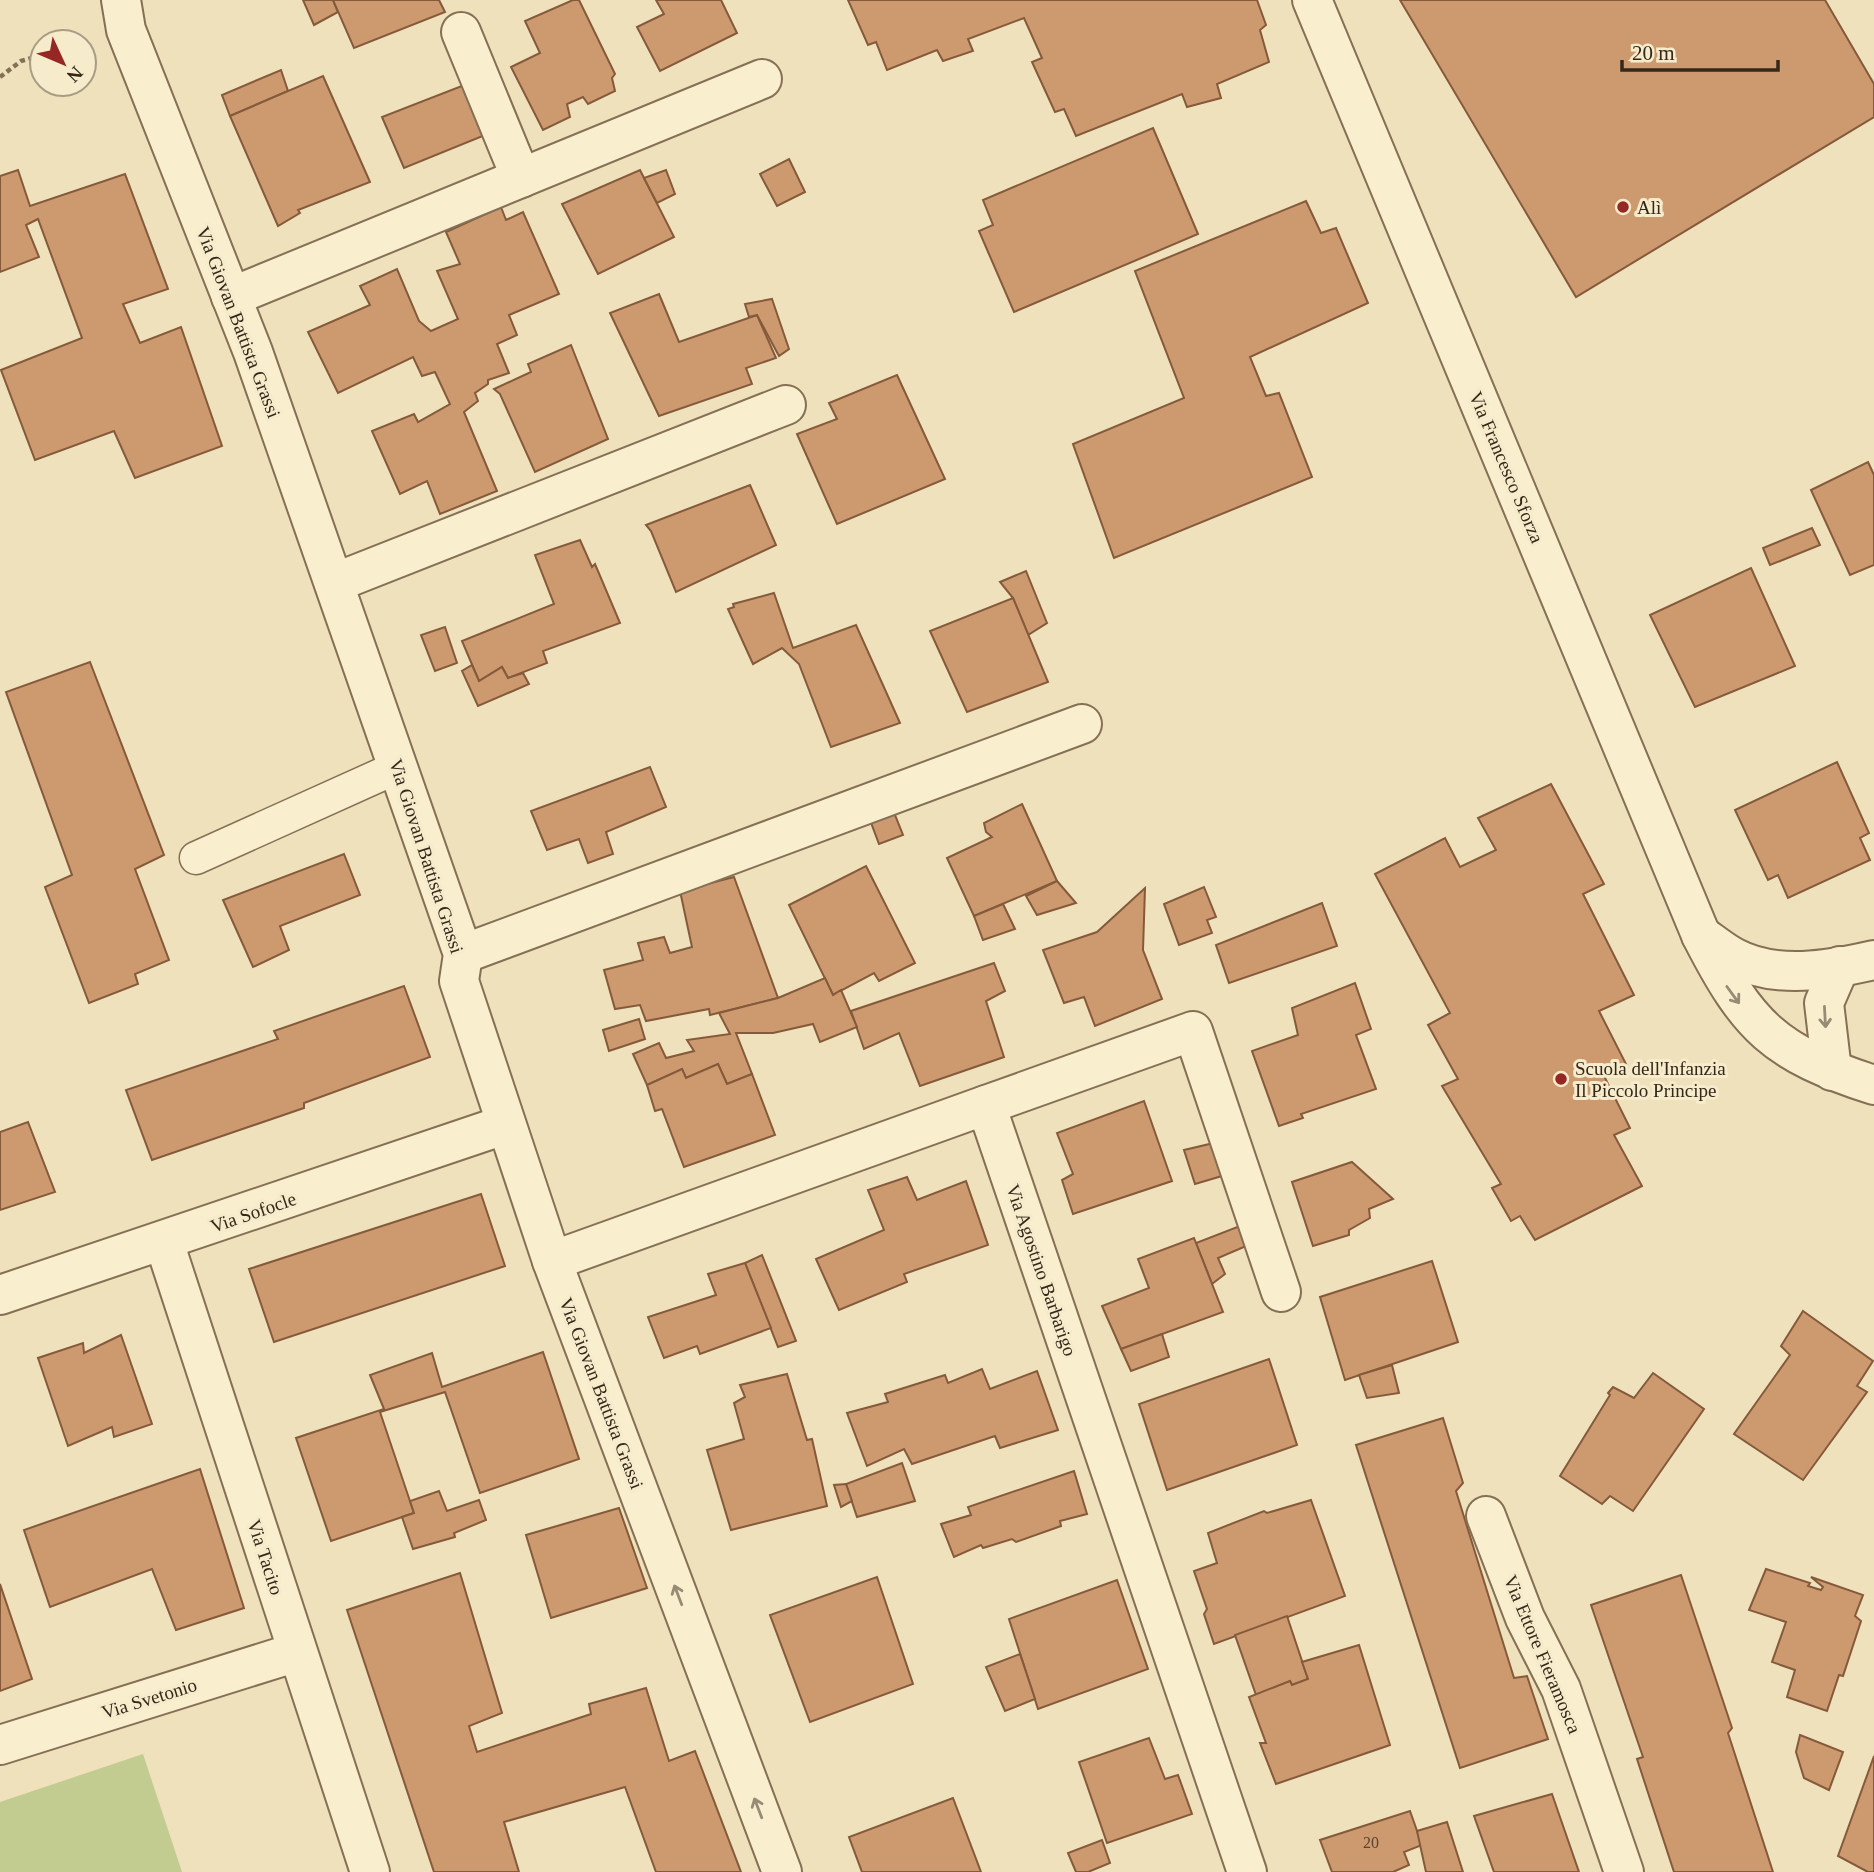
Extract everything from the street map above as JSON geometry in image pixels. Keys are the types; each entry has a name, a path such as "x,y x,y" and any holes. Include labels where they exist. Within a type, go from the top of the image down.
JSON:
{"street":[{"name":"Via Giovan Battista Grassi","path":"121,0 126,30 231,297 463,954 459,981 504,1125 552,1261 782,1872"},
{"name":"Via Francesco Sforza","path":"1312,0 1701,935 1728,988 1756,1024 1790,1049 1832,1071 1874,1085"},
{"path":"461,32 521,178"},
{"path":"231,297 762,79"},
{"path":"334,583 786,405"},
{"path":"463,954 1082,724"},
{"path":"1701,935 1734,958 1768,969 1814,971 1857,963"},
{"path":"1832,1071 1824,1003 1857,963"},
{"path":"552,1261 1193,1031 1281,1292"},
{"name":"Via Agostino Barbarigo","path":"986,1105 1247,1872"},
{"name":"Via Sofocle","path":"0,1295 164,1242 504,1125"},
{"name":"Via Tacito","path":"164,1242 370,1872"},
{"name":"Via Ettore Fieramosca","path":"1486,1516 1525,1618 1561,1689 1624,1872"},
{"name":"Via Svetonio","path":"0,1745 297,1652"}],"lane":[{"path":"196,858 398,767"}],"path":[{"path":"0,77 21,61 28,59"}],"green space":[{"path":"143,1754 182,1872 0,1872 0,1802"}],"building":[{"path":"303,0 333,0 338,12 314,25"},
{"path":"333,0 439,0 445,12 354,48"},
{"path":"573,0 579,0 615,74 612,78 615,91 588,104 583,97 567,104 570,117 543,130 511,67 540,53 525,21"},
{"path":"656,0 721,0 737,33 660,71 637,27 664,14"},
{"path":"848,0 1257,0 1266,25 1260,30 1269,62 1217,84 1221,98 1187,107 1182,94 1076,136 1064,109 1055,112 1032,62 1042,58 1024,18 968,39 973,51 943,61 937,50 887,70 876,42 868,45"},
{"name":"Alì","path":"1400,0 1825,0 1874,84 1874,117 1576,297"},
{"path":"281,70 288,91 230,116 222,95"},
{"path":"323,76 370,182 298,210 300,213 278,226 230,116"},
{"path":"472,82 495,131 404,168 382,117"},
{"path":"1153,128 1198,234 1014,312 979,231 993,225 983,200"},
{"path":"789,159 805,192 777,206 760,174"},
{"path":"18,170 30,206 125,174 168,289 123,304 140,343 181,327 222,446 135,478 114,431 35,460 1,370 82,338 38,219 26,225 39,257 0,272 0,176"},
{"path":"640,170 674,237 598,274 562,204"},
{"path":"666,170 675,194 657,203 644,178"},
{"path":"1306,201 1321,233 1336,228 1368,303 1250,357 1266,396 1279,393 1312,477 1114,558 1073,444 1184,398 1135,271"},
{"path":"501,207 506,220 523,212 559,294 509,315 517,335 497,344 509,373 488,380 488,384 475,393 478,401 464,412 497,491 440,514 427,481 400,494 372,431 414,414 418,422 450,404 435,372 422,376 413,357 338,393 308,332 370,305 360,286 397,269 419,321 431,331 458,319 437,271 460,264 446,232"},
{"path":"659,294 679,342 757,315 776,358 746,368 752,384 659,416 610,313"},
{"path":"772,299 789,349 779,356 757,315 749,317 745,304"},
{"path":"571,345 608,439 535,472 500,394 494,389 531,372 528,364"},
{"path":"897,375 945,479 837,524 797,434 837,419 829,403"},
{"path":"1868,462 1874,475 1874,565 1850,575 1811,490"},
{"path":"750,485 776,545 676,592 651,531 646,525"},
{"path":"1812,528 1820,545 1770,565 1763,548"},
{"path":"580,540 592,567 595,564 620,623 543,651 547,663 508,678 502,667 479,681 462,641 554,604 535,555"},
{"path":"1751,568 1795,666 1695,707 1650,615"},
{"path":"1026,571 1047,623 1028,635 1013,598 1000,582"},
{"path":"774,593 793,648 856,625 900,723 831,747 799,664 782,648 753,664 728,609 734,607 733,604"},
{"path":"1013,598 1048,682 967,712 930,631"},
{"path":"445,627 457,663 435,671 421,635"},
{"path":"90,662 164,855 135,869 169,960 135,974 138,984 89,1003 45,887 72,875 6,692"},
{"path":"472,665 479,681 502,667 508,678 523,673 529,684 478,706 462,671"},
{"path":"1837,762 1869,833 1860,838 1870,860 1788,898 1778,875 1768,880 1735,810"},
{"path":"650,767 666,807 606,832 613,854 588,863 579,839 547,850 531,811"},
{"path":"1551,784 1604,884 1583,894 1634,995 1599,1011 1626,1064 1604,1076 1630,1128 1614,1135 1642,1186 1535,1240 1520,1216 1511,1221 1492,1188 1501,1184 1442,1086 1458,1079 1428,1025 1450,1013 1375,874 1445,838 1460,867 1496,850 1478,818"},
{"path":"887,795 903,835 879,844 864,804"},
{"path":"1022,804 1057,881 974,916 947,858 992,837 986,832 984,823"},
{"path":"344,854 360,895 280,926 289,950 253,967 223,900"},
{"path":"866,866 915,963 879,981 874,973 833,995 789,905"},
{"path":"734,877 778,998 710,1015 709,1009 646,1021 640,1005 615,1009 604,970 643,960 638,943 664,937 670,953 692,947 680,891"},
{"path":"1057,881 1076,903 1037,915 1026,896"},
{"path":"1204,887 1216,917 1207,920 1212,933 1179,945 1164,904"},
{"path":"1145,888 1143,950 1162,999 1095,1026 1084,997 1064,1003 1043,950 1097,932"},
{"path":"1322,903 1337,946 1229,983 1216,945"},
{"path":"1003,904 1015,929 983,940 974,916"},
{"path":"994,963 1005,991 986,1001 1004,1057 920,1086 899,1033 864,1049 851,1011"},
{"path":"825,978 833,995 841,990 857,1027 820,1042 813,1024 773,1033 736,1033 752,1074 727,1084 718,1064 686,1078 682,1069 647,1085 633,1054 659,1043 666,1058 694,1051 687,1040 730,1034 719,1013 778,998"},
{"path":"1355,983 1371,1029 1356,1035 1376,1089 1301,1114 1303,1118 1279,1126 1252,1051 1298,1035 1292,1008"},
{"path":"404,986 430,1057 304,1103 304,1108 152,1160 126,1090 278,1039 274,1031"},
{"path":"639,1019 645,1039 609,1051 603,1030"},
{"path":"718,1064 727,1084 752,1074 775,1135 684,1167 662,1109 655,1111 647,1085 682,1069 686,1078"},
{"path":"1144,1101 1172,1181 1073,1214 1062,1180 1073,1174 1057,1133"},
{"path":"28,1122 55,1192 0,1210 0,1132"},
{"path":"1218,1142 1232,1173 1195,1184 1184,1150"},
{"path":"1352,1162 1393,1199 1369,1209 1370,1218 1349,1230 1349,1235 1313,1246 1292,1182"},
{"path":"907,1177 917,1200 966,1181 988,1245 904,1274 907,1282 839,1310 816,1259 884,1230 868,1190"},
{"path":"481,1194 505,1266 274,1342 249,1269"},
{"path":"1245,1224 1251,1244 1218,1258 1225,1274 1212,1284 1196,1243"},
{"path":"1194,1238 1223,1312 1121,1349 1102,1306 1149,1288 1138,1259"},
{"path":"762,1255 796,1341 778,1347 745,1263"},
{"path":"1432,1261 1458,1342 1345,1380 1320,1297"},
{"path":"745,1263 771,1328 700,1354 697,1346 664,1358 648,1317 716,1295 708,1274"},
{"path":"1803,1311 1873,1361 1857,1386 1867,1392 1803,1480 1734,1434 1790,1355 1781,1346"},
{"path":"1162,1334 1169,1357 1131,1371 1121,1349"},
{"path":"121,1335 152,1424 114,1437 112,1427 68,1446 38,1358 83,1343 84,1353"},
{"path":"543,1352 579,1459 480,1493 445,1392 380,1412 414,1513 331,1541 296,1438 384,1409 370,1375 432,1353 442,1387"},
{"path":"1269,1359 1297,1445 1167,1490 1139,1404"},
{"path":"1392,1365 1399,1393 1367,1398 1359,1375"},
{"path":"982,1369 990,1389 1037,1371 1058,1430 1000,1448 995,1436 912,1464 904,1449 867,1466 847,1413 888,1402 885,1394 945,1375 948,1383"},
{"path":"1653,1373 1704,1409 1633,1511 1610,1496 1602,1504 1560,1476 1613,1387 1634,1398"},
{"path":"787,1374 807,1440 812,1439 827,1506 731,1530 707,1450 744,1439 734,1403 745,1397 740,1385"},
{"path":"1443,1418 1463,1483 1456,1491 1514,1678 1527,1676 1548,1739 1460,1768 1356,1445"},
{"path":"902,1463 915,1501 857,1517 846,1484"},
{"path":"200,1469 244,1608 176,1630 152,1569 50,1607 24,1530"},
{"path":"1074,1471 1087,1514 1060,1521 1061,1526 1016,1542 1012,1539 983,1548 981,1545 954,1557 941,1524 971,1515 968,1507"},
{"path":"846,1484 852,1501 841,1507 834,1485"},
{"path":"439,1491 447,1511 479,1500 486,1520 454,1533 455,1537 413,1549 402,1517 414,1513 410,1501"},
{"path":"1311,1500 1345,1596 1214,1644 1204,1614 1207,1609 1194,1571 1217,1563 1208,1533 1264,1511 1267,1513"},
{"path":"619,1508 647,1588 551,1618 526,1535"},
{"path":"1766,1569 1810,1583 1808,1586 1821,1590 1823,1587 1811,1577 1863,1595 1855,1616 1861,1621 1843,1676 1839,1675 1827,1711 1787,1697 1795,1670 1772,1662 1786,1622 1749,1610"},
{"path":"460,1573 502,1713 469,1726 477,1752 591,1714 589,1704 646,1688 669,1761 695,1751 741,1872 656,1872 625,1787 504,1822 519,1872 434,1872 347,1610"},
{"path":"1681,1575 1732,1728 1728,1733 1773,1872 1674,1872 1637,1759 1643,1757 1591,1605"},
{"path":"877,1577 913,1684 810,1722 770,1615"},
{"path":"1117,1580 1148,1669 1038,1709 1009,1619"},
{"path":"0,1584 32,1679 0,1691"},
{"path":"1287,1616 1308,1679 1292,1685 1290,1681 1256,1695 1235,1635"},
{"path":"1359,1645 1390,1745 1276,1784 1260,1743 1266,1743 1249,1697 1290,1681 1292,1685 1308,1679 1302,1662"},
{"path":"1020,1654 1035,1699 1005,1711 986,1667"},
{"path":"1800,1735 1843,1752 1829,1790 1804,1778 1796,1752"},
{"path":"1149,1738 1165,1779 1178,1775 1192,1814 1107,1843 1079,1762"},
{"path":"1874,1756 1874,1872 1868,1872 1838,1856"},
{"path":"1552,1794 1579,1872 1494,1872 1474,1816"},
{"path":"953,1798 981,1872 862,1872 849,1837"},
{"path":"1410,1811 1422,1845 1404,1852 1409,1865 1393,1872 1332,1872 1320,1840"},
{"path":"1447,1822 1463,1872 1426,1872 1417,1831"},
{"path":"1102,1840 1110,1863 1088,1872 1076,1872 1068,1853"}],"place":[{"name":"Alì","path":"1623,207"},
{"name":"Scuola dell'Infanzia Il Piccolo Principe","path":"1561,1079"}]}
